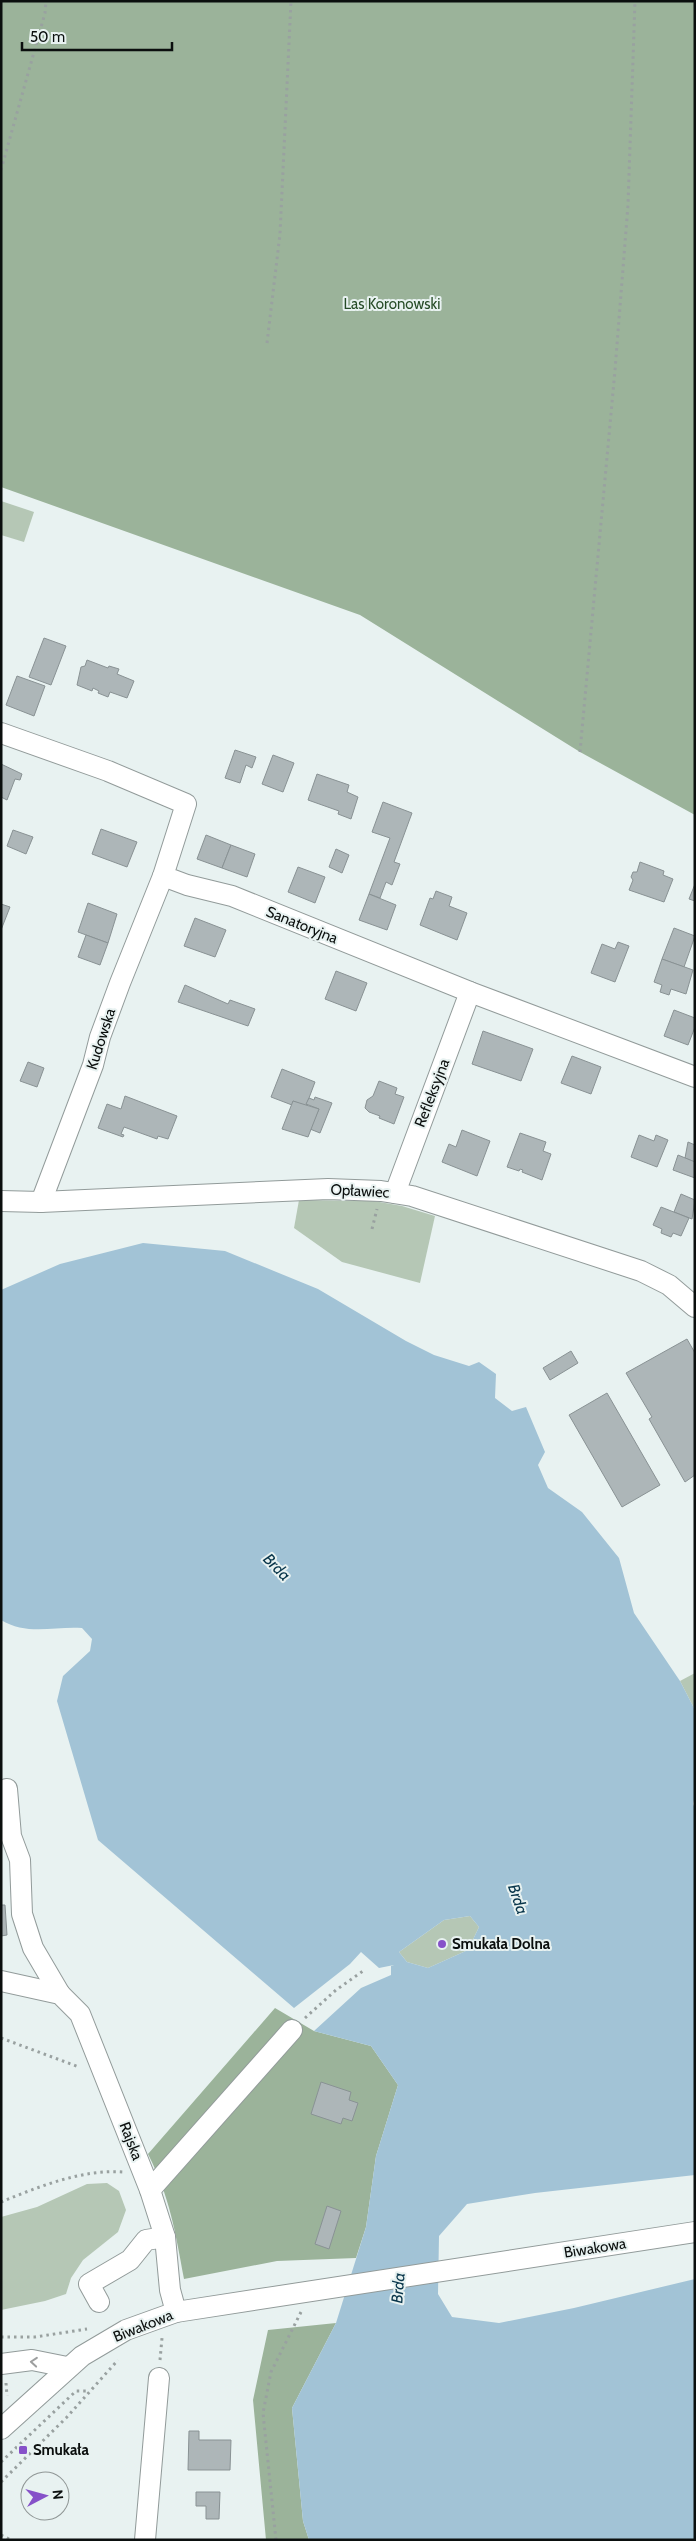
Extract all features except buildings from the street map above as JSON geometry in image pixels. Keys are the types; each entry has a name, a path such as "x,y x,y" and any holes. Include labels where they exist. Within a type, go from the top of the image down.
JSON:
{"street":[{"path":"1,733 108,771 186,804 163,876"},
{"name":"Sanatoryjna","path":"163,876 187,886 232,896 470,992 695,1077"},
{"name":"Kudowska","path":"41,1202 93,1065 100,1037 163,876"},
{"name":"Refleksyjna","path":"395,1193 470,992"},
{"name":"Opławiec","path":"1,1201 41,1202 319,1189 395,1193 461,1211 641,1270 669,1285 695,1307"},
{"name":"Rajska","path":"7,1789 12,1836 20,1860 22,1914 33,1948 60,1994 80,2014 112,2090 147,2182 165,2236 170,2290 176,2312"},
{"path":"1,1980 60,1994"},
{"path":"147,2182 292,2030"},
{"name":"Biwakowa","path":"1,2429 67,2367 114,2336 140,2324 176,2312 695,2232"},
{"path":"99,2302 89,2284 130,2260 146,2240 165,2236"},
{"path":"1,2364 32,2360 67,2367"},
{"path":"145,2540 159,2378"}],"path":[{"path":"1,170 45,13 46,1"},
{"path":"267,343 280,234 292,1"},
{"path":"580,752 628,205 635,1"},
{"path":"292,2030 336,1990 363,1971"},
{"path":"1,2038 84,2068"},
{"path":"1,2202 26,2192 91,2173 116,2172 147,2182"},
{"path":"276,2540 263,2413 270,2372 302,2309"},
{"path":"1,2337 35,2337 90,2328"},
{"path":"1,2482 67,2417 124,2354"},
{"path":"1,2462 76,2391 90,2391"},
{"path":"1,2535 11,2540"}],"green space":[{"name":"Las Koronowski","path":"1,1 695,1 695,815 580,752 360,615 1,487"},
{"path":"1,501 34,512 24,542 1,535"},
{"path":"299,1200 374,1201 402,1206 435,1216 420,1283 342,1262 294,1228"},
{"path":"695,1673 695,1710 680,1681"},
{"path":"470,1916 479,1927 468,1950 428,1968 407,1962 399,1952 444,1920"},
{"path":"275,2008 314,2031 371,2046 398,2085 376,2156 366,2227 356,2258 277,2261 184,2279 167,2200 148,2154"},
{"path":"107,2183 119,2191 126,2210 118,2232 83,2260 71,2278 66,2294 45,2301 1,2310 1,2217 37,2207 87,2184"},
{"path":"336,2323 292,2408 303,2521 309,2540 266,2540 253,2400 268,2330"}],"water":[{"name":"Brda","path":"143,1243 225,1251 318,1289 406,1341 434,1355 469,1366 479,1362 496,1374 495,1398 512,1411 526,1407 545,1452 538,1465 548,1488 582,1512 619,1558 634,1613 680,1681 695,1710 695,1796 693,1804 695,1808 695,2175 535,2193 467,2204 439,2236 438,2294 452,2317 499,2323 574,2308 695,2279 695,2540 309,2540 303,2521 292,2408 336,2323 366,2227 376,2156 398,2085 371,2046 314,2031 361,1988 391,1975 391,1966 394,1965 379,1968 361,1952 350,1964 294,2008 98,1840 57,1701 63,1676 90,1651 92,1639 82,1628 31,1629 11,1625 1,1620 1,1290 60,1264","holes":["470,1916 479,1927 468,1950 428,1968 407,1962 399,1952 444,1920"]}],"place":[{"name":"Smukała Dolna","path":"442,1944"},
{"name":"Smukała","path":"23,2450"}]}
